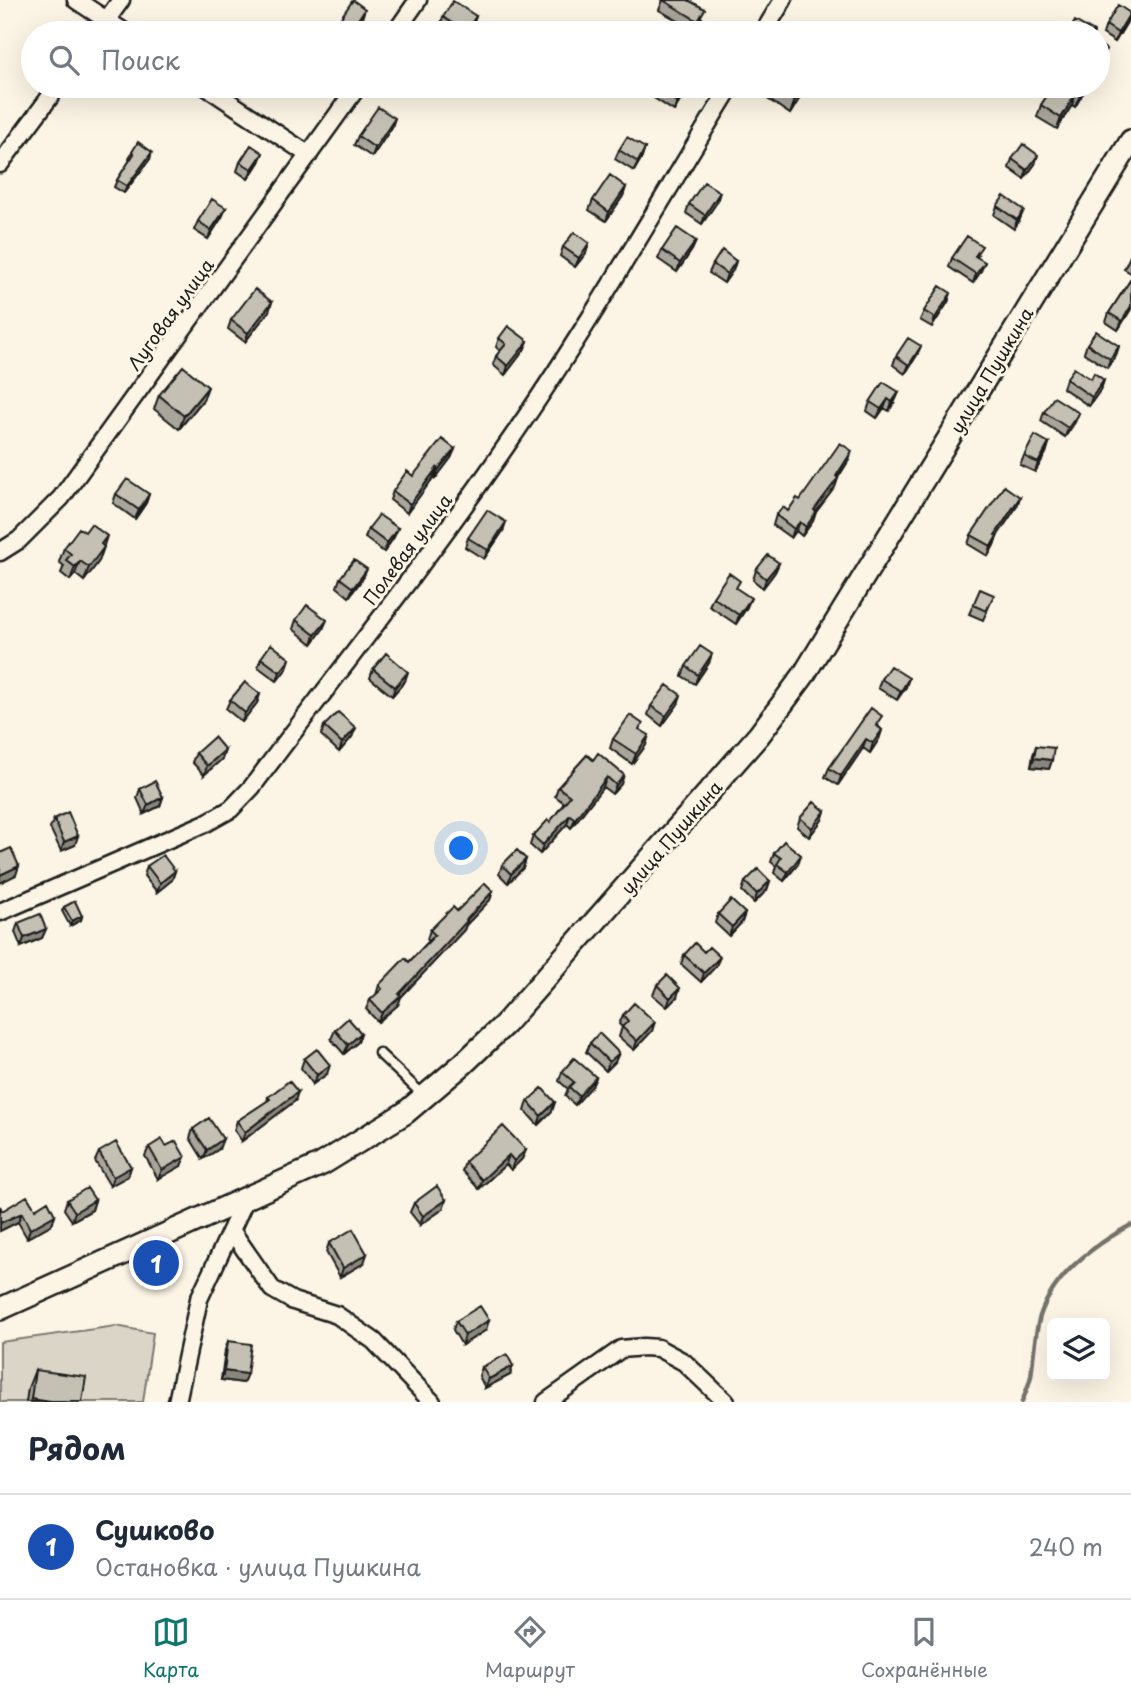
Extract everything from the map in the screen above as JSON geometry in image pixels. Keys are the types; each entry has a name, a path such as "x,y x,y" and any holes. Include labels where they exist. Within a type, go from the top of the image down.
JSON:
{"main road":[{"name":"улица Пушкина","path":"0,1309 322,1164 405,1113 505,1024 760,735 803,677 1131,141"}],"street":[{"path":"76,0 96,21"},
{"path":"106,21 121,0"},
{"path":"403,21 418,0"},
{"path":"770,21 783,0"},
{"path":"0,164 49,98"},
{"path":"223,98 309,155"},
{"name":"Луговая улица","path":"0,552 19,540 61,498 349,98"},
{"name":"Полевая улица","path":"0,912 206,823 231,809 252,787 434,547 506,446 569,351 724,98"},
{"path":"177,1402 199,1299 246,1198"},
{"path":"231,1230 272,1289 293,1301 337,1315 374,1342 432,1402"},
{"path":"546,1402 621,1349 644,1347 658,1348 684,1362 726,1402"}],"lane":[{"path":"379,1054 425,1096"}],"shaded area":[{"path":"116,1326 153,1333 143,1402 0,1402 0,1342"}],"building":[{"path":"353,0 365,9 357,21 340,19"},
{"path":"663,0 688,0 705,9 698,21"},
{"path":"453,1 476,16 473,21 449,21 443,17"},
{"path":"1118,5 1130,13 1118,33 1110,28 1108,21"},
{"path":"1045,98 1073,98 1061,118 1041,105"},
{"path":"378,107 395,118 375,148 358,136"},
{"path":"627,137 645,148 638,162 619,150"},
{"path":"138,142 152,152 127,186 117,180 134,154 132,152"},
{"path":"1023,144 1038,155 1027,170 1012,159"},
{"path":"251,145 263,153 252,169 240,162"},
{"path":"610,175 626,187 609,212 593,200"},
{"path":"704,182 720,192 705,215 689,204"},
{"path":"1004,196 1024,210 1017,220 997,206"},
{"path":"212,199 226,208 211,230 198,221"},
{"path":"677,228 696,241 680,263 662,250"},
{"path":"574,232 589,243 579,258 563,247"},
{"path":"967,236 982,246 975,256 985,262 976,274 952,258"},
{"path":"722,250 736,261 727,274 713,264"},
{"path":"1131,279 1131,306 1122,321 1109,313"},
{"path":"940,286 951,293 935,318 924,311"},
{"path":"255,289 272,302 248,333 231,320"},
{"path":"508,326 528,341 508,366 496,356 506,344 499,338"},
{"path":"1096,331 1119,346 1110,359 1087,344"},
{"path":"908,338 921,346 909,365 896,356"},
{"path":"183,366 208,387 184,416 159,395"},
{"path":"1074,368 1091,379 1094,373 1104,380 1092,397 1066,379"},
{"path":"883,382 899,392 892,402 888,399 881,409 870,402"},
{"path":"1054,397 1079,413 1068,428 1044,412"},
{"path":"1035,435 1049,443 1038,463 1024,456"},
{"path":"442,439 455,449 410,504 393,491 407,471 413,476"},
{"path":"840,443 852,451 836,476 838,478 814,510 816,512 806,527 800,522 794,529 776,515 783,507 788,511 797,498 800,500"},
{"path":"127,479 149,494 139,510 116,494"},
{"path":"1004,486 1020,497 995,535 997,536 991,546 971,535"},
{"path":"487,510 506,522 488,550 468,538"},
{"path":"379,515 398,528 387,543 368,529"},
{"path":"91,524 107,536 101,544 104,547 89,567 80,561 75,567 66,560 71,554 64,548 79,528 85,532"},
{"path":"768,555 779,563 766,579 756,570"},
{"path":"354,560 367,569 353,588 340,578"},
{"path":"729,573 740,581 736,588 751,598 739,615 713,597"},
{"path":"980,589 994,595 986,611 973,605"},
{"path":"307,605 327,620 315,635 296,620"},
{"path":"271,644 290,659 280,672 261,658"},
{"path":"700,646 712,654 698,675 686,666"},
{"path":"386,653 408,672 395,687 373,669"},
{"path":"890,666 909,678 901,691 881,679"},
{"path":"245,682 260,694 245,713 230,700"},
{"path":"667,685 681,695 666,716 651,706"},
{"path":"871,708 882,716 876,725 882,730 873,743 866,739 841,776 829,768"},
{"path":"338,712 356,728 342,743 324,726"},
{"path":"630,715 643,724 639,729 649,735 636,754 613,739"},
{"path":"214,737 225,750 207,766 196,753"},
{"path":"1036,746 1054,748 1052,760 1034,758"},
{"path":"598,753 624,775 616,785 607,777 575,819 570,815 543,845 533,836 548,820 550,822 570,796 558,787 587,755 593,760"},
{"path":"155,781 163,797 148,805 140,789"},
{"path":"814,802 825,811 812,828 800,818"},
{"path":"68,812 78,836 64,842 54,819"},
{"path":"784,841 801,855 788,872 777,864 781,858 774,853"},
{"path":"11,848 19,866 0,875 0,853"},
{"path":"517,850 526,859 511,874 502,865"},
{"path":"163,855 175,871 160,883 147,866"},
{"path":"758,869 770,881 757,894 745,882"},
{"path":"485,883 493,891 399,994 401,996 382,1013 370,1000 382,989 379,985 405,958 409,962 435,935 430,930 453,907 457,911"},
{"path":"731,900 745,913 732,927 718,914"},
{"path":"75,901 82,916 72,921 64,907"},
{"path":"40,914 46,929 24,938 18,923"},
{"path":"695,943 704,952 709,947 720,957 704,973 684,955"},
{"path":"667,975 680,988 670,998 657,985"},
{"path":"634,1003 655,1022 637,1041 622,1027 628,1021 623,1015"},
{"path":"348,1018 361,1033 348,1045 335,1030"},
{"path":"599,1033 619,1053 609,1062 590,1043"},
{"path":"317,1049 330,1065 317,1075 304,1059"},
{"path":"574,1058 596,1077 579,1096 569,1087 574,1082 562,1072"},
{"path":"289,1081 298,1092 245,1132 237,1121 270,1099 268,1097"},
{"path":"542,1088 555,1102 541,1116 528,1101"},
{"path":"209,1118 223,1139 207,1150 193,1129"},
{"path":"503,1126 526,1150 514,1161 509,1155 482,1180 465,1162"},
{"path":"162,1139 166,1146 176,1141 185,1157 162,1170 149,1147"},
{"path":"116,1142 131,1167 113,1177 99,1152"},
{"path":"437,1186 446,1200 423,1216 414,1203"},
{"path":"87,1188 95,1200 75,1212 67,1200"},
{"path":"27,1196 35,1209 48,1201 55,1215 30,1229 22,1213 0,1223 0,1206 2,1211"},
{"path":"353,1229 367,1254 343,1268 329,1243"},
{"path":"480,1306 489,1320 465,1335 456,1321"},
{"path":"228,1341 251,1344 247,1374 224,1371"},
{"path":"507,1354 513,1366 489,1379 482,1367"},
{"path":"35,1370 86,1377 82,1402 31,1399"}],"waterway":[{"path":"1022,1402 1031,1376 1035,1338 1046,1301 1077,1262 1131,1225"}],"place":[{"name":"Сушково","path":"156,1263"}]}
